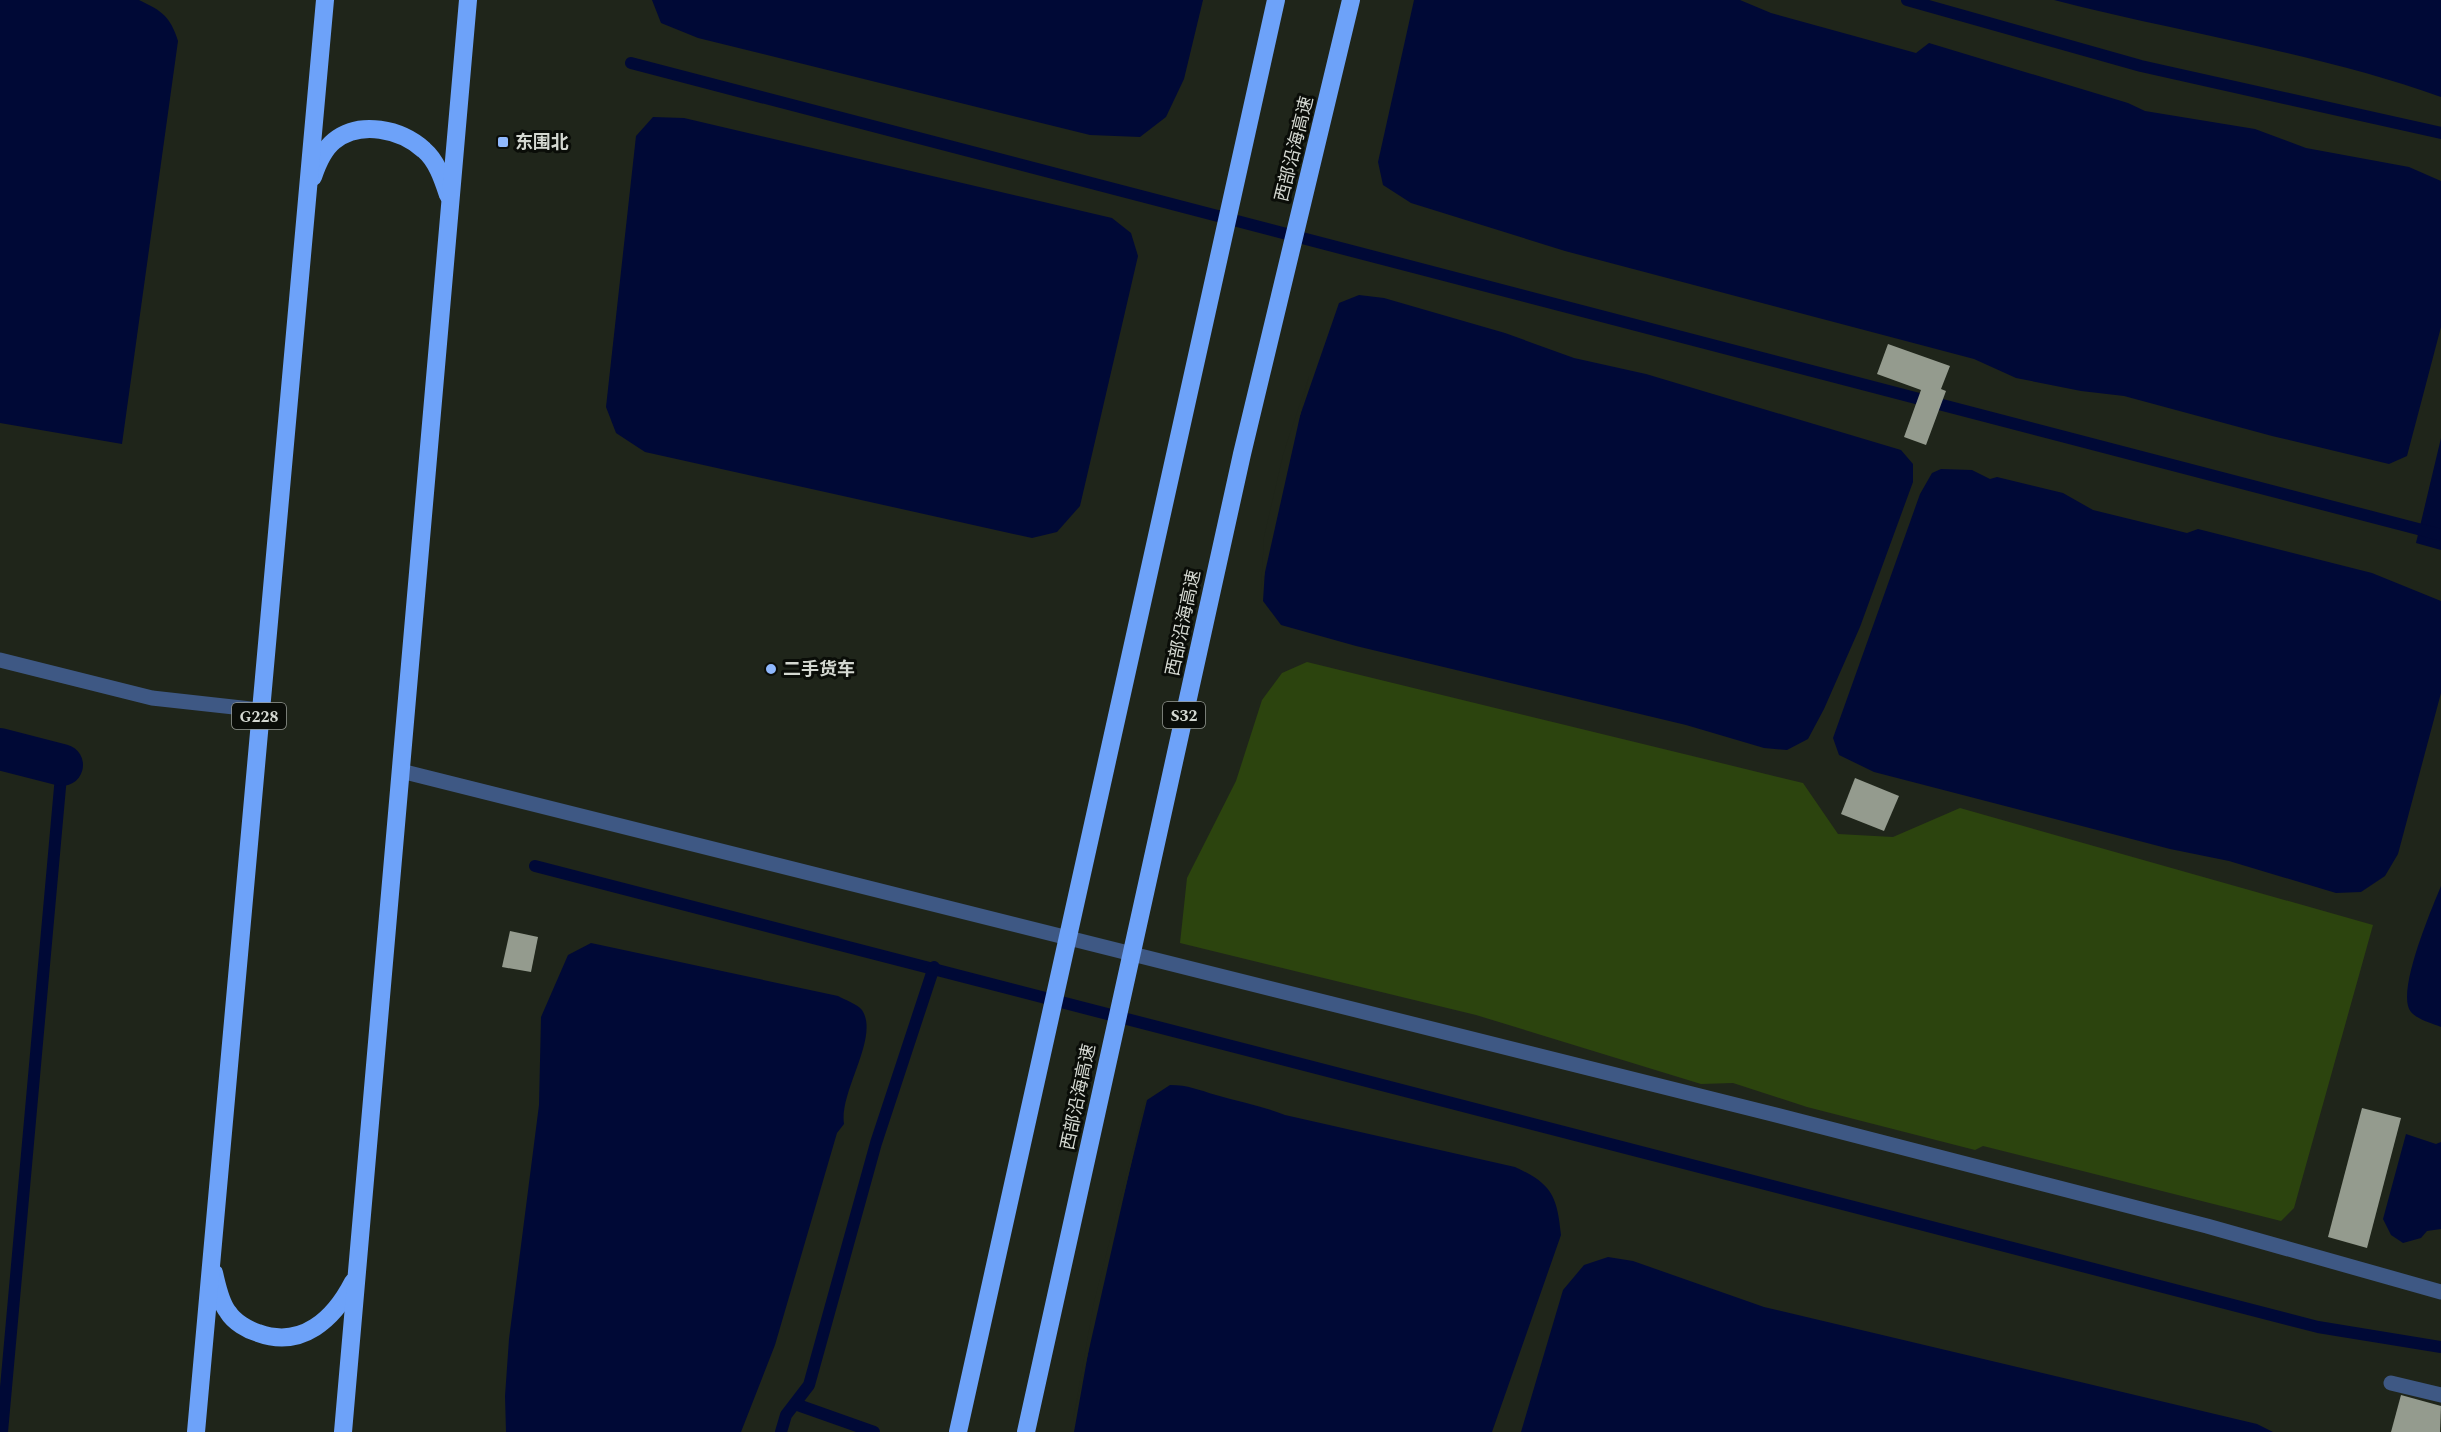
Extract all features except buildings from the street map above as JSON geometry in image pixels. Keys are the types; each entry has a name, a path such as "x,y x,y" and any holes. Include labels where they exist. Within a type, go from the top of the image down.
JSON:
{"highway":[{"name":"G228","path":"196,1432 325,0"},
{"path":"343,1432 468,0"},
{"path":"958,1432 1276,0"},
{"name":"西部沿海高速","path":"1026,1432 1242,454 1351,0"},
{"path":"308,189 318,163 333,141 355,131 380,128 404,137 425,151 441,175 450,202"},
{"path":"211,1259 217,1286 228,1313 249,1330 275,1340 301,1335 322,1323 343,1302 357,1274"}],"street":[{"path":"0,660 152,698 260,710"},
{"path":"400,771 1768,1113 2207,1226 2441,1292"},
{"path":"2391,1383 2441,1395"}],"green space":[{"path":"1307,662 1803,783 1838,834 1893,837 1960,808 2373,925 2294,1208 2281,1221 1983,1146 1975,1150 1807,1107 1733,1083 1701,1084 1476,1015 1180,943 1187,878 1236,781 1262,700 1282,673"}],"water":[{"path":"0,0 139,0 164,15 172,26 178,41 122,444 0,423"},
{"path":"652,0 1203,0 1184,79 1166,117 1140,137 1090,135 698,38 661,23"},
{"path":"1414,0 1740,0 1771,13 1916,53 1929,43 2128,103 2145,111 2255,129 2306,148 2409,167 2441,181 2441,327 2407,456 2389,464 2272,436 2124,396 2081,391 2016,378 1974,359 1565,251 1411,203 1383,185 1378,162"},
{"path":"2054,0 2441,0 2441,97 2347,68"},
{"path":"653,117 684,118 1112,218 1131,233 1138,256 1080,506 1057,532 1032,538 645,452 616,433 606,407 636,136"},
{"path":"1359,295 1384,298 1505,333 1574,358 1646,374 1901,450 1913,464 1913,482 1860,627 1824,709 1808,739 1787,750 1764,748 1686,725 1356,646 1281,625 1263,601 1267,538 1286,456 1339,303"},
{"path":"2441,438 2441,550 2416,543"},
{"path":"1941,469 1972,470 1990,479 1997,477 2063,493 2093,510 2187,533 2198,529 2372,573 2441,601 2441,693 2398,854 2385,876 2361,892 2336,893 2229,861 2170,849 1874,772 1839,755 1833,738 1920,494 1932,473"},
{"path":"2441,886 2441,1027 2414,1015 2407,1002 2411,970"},
{"path":"591,943 838,996 860,1008 866,1021 866,1035 847,1096 844,1124 837,1133 775,1345 741,1432 506,1432 505,1396 509,1339 539,1105 541,1017 568,955"},
{"path":"1170,1085 1193,1088 1285,1115 1515,1167 1545,1186 1557,1210 1561,1235 1492,1432 1074,1432 1097,1303 1147,1100"},
{"path":"2406,1134 2436,1144 2441,1142 2441,1229 2427,1231 2421,1238 2403,1243 2391,1235 2383,1219"},
{"path":"1608,1257 1633,1261 1764,1307 2257,1424 2273,1432 1521,1432 1563,1290 1584,1265"}],"pier":[{"path":"1309,376 1261,590 1264,537 1283,455"},
{"path":"1146,1098 1073,1420 1094,1302"}],"waterway":[{"path":"1907,0 2141,66 2441,133"},
{"path":"631,63 2441,535"},
{"path":"0,749 62,765"},
{"path":"2,1432 62,765"},
{"path":"535,866 2318,1327 2441,1347"},
{"path":"781,1432 786,1415 809,1385 876,1143 934,967"},
{"path":"795,1404 874,1432"}],"place":[{"name":"东围北","path":"503,142"},
{"name":"二手货车","path":"771,669"}]}
